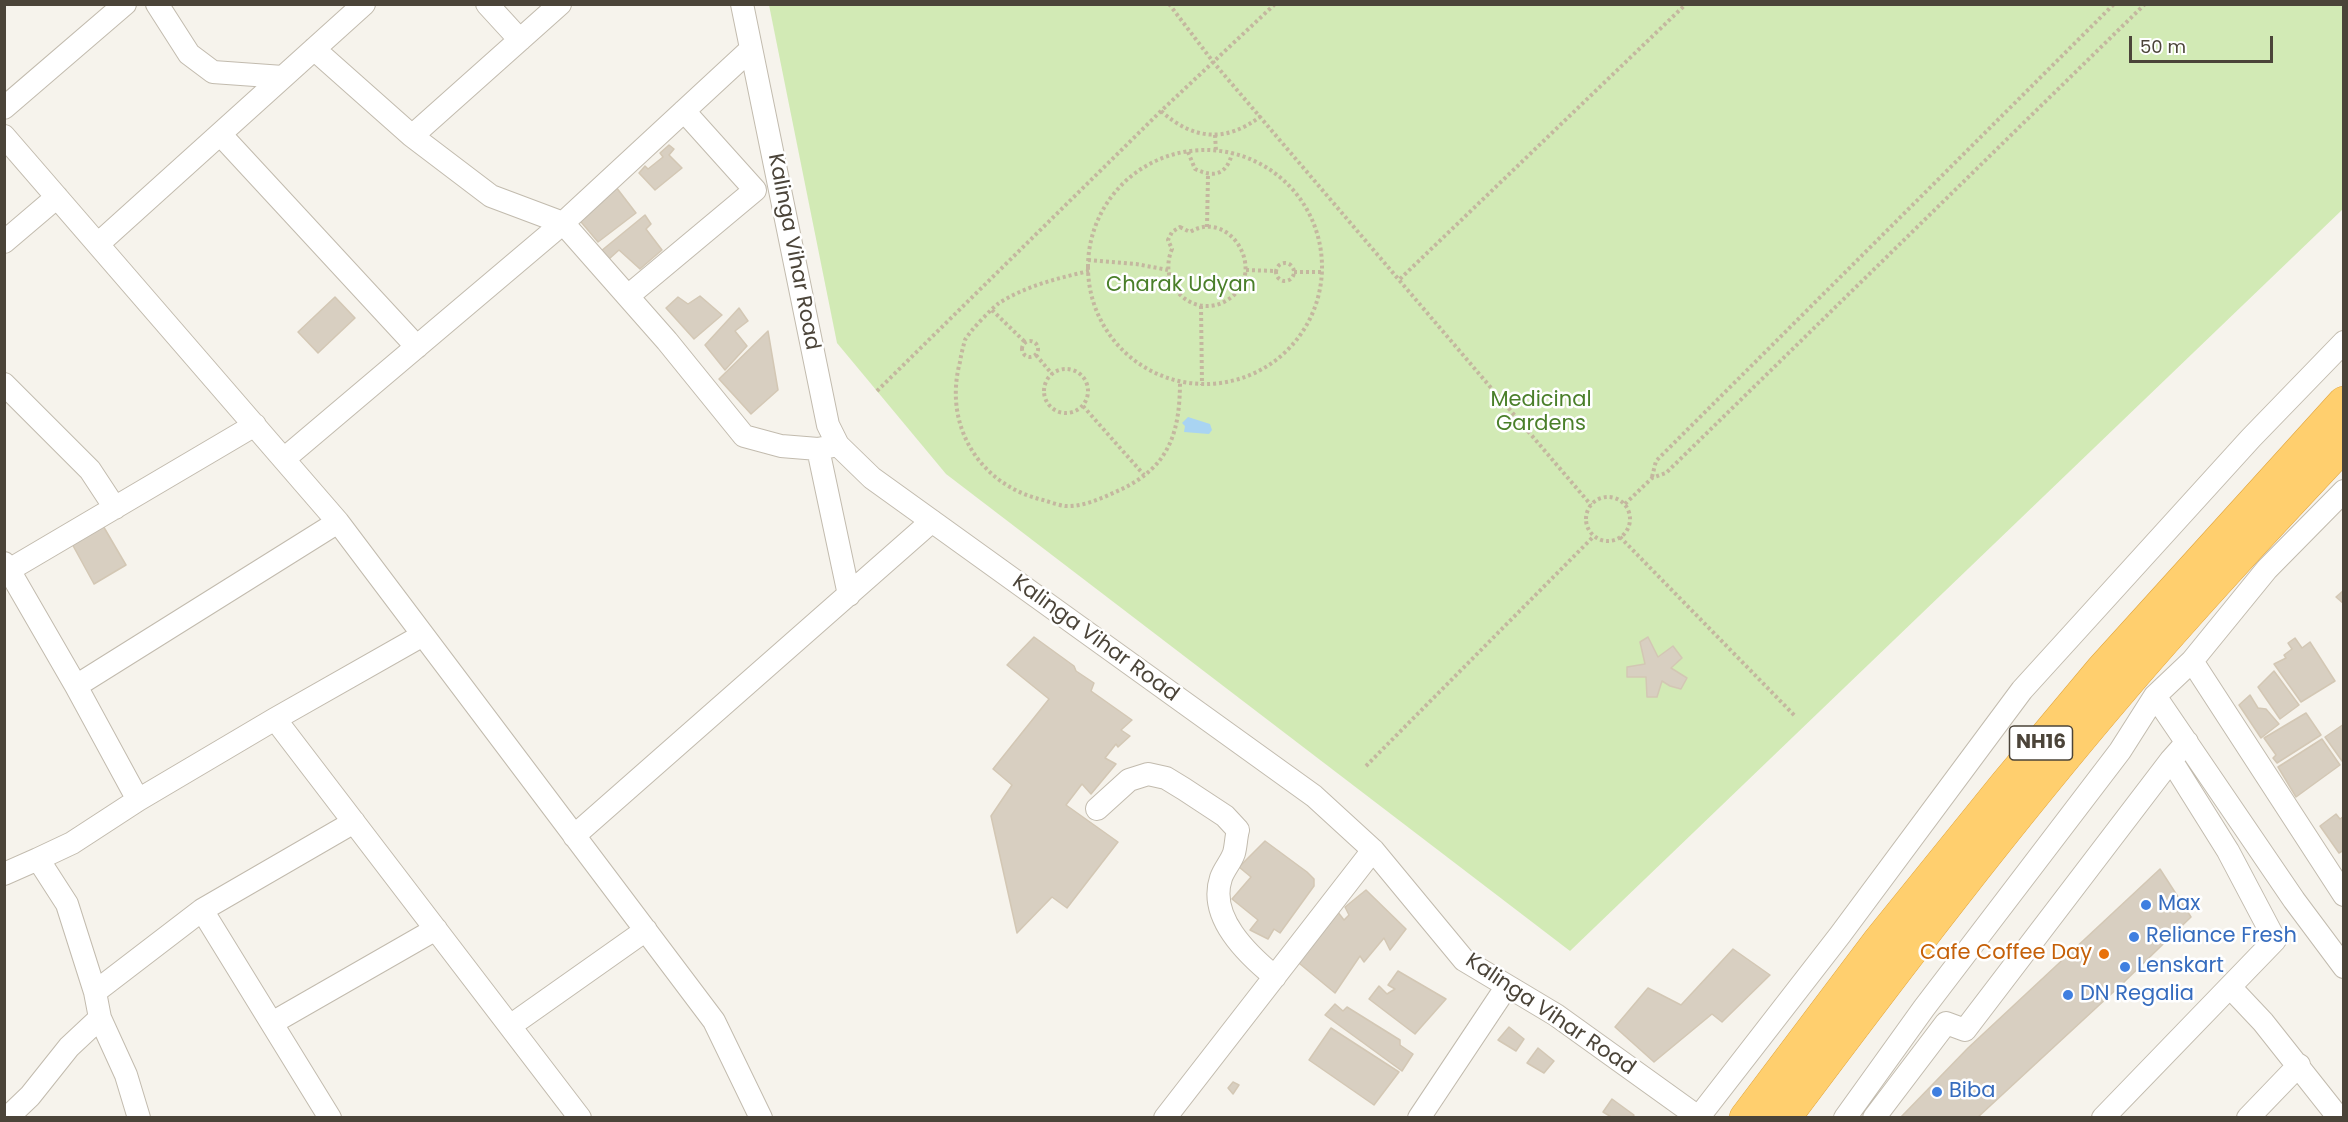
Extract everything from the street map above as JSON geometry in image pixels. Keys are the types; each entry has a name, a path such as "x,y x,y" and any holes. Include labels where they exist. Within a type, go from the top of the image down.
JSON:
{"highway":[{"name":"NH16","path":"1763,1112 1878,943 2027,759 2190,571 2343,403"},
{"name":"NH16","path":"1763,1112 1900,963 2123,687 2218,579 2343,444"}],"street":[{"path":"4,108 125,4"},
{"path":"157,4 189,54 213,72 283,77"},
{"path":"98,244 364,4"},
{"path":"487,4 520,40"},
{"path":"412,135 560,4"},
{"name":"Kalinga Vihar Road","path":"742,4 828,425 828,447 1314,796 1373,850 1464,960 1556,1015 1698,1117"},
{"path":"314,49 412,135 491,196 563,223 628,296 744,436 781,446 828,447 849,595"},
{"path":"284,459 563,223 752,49"},
{"path":"628,296 755,190 684,111"},
{"path":"220,134 417,347"},
{"path":"4,136 338,522 714,1021 761,1118"},
{"path":"4,242 57,197"},
{"path":"1698,1117 1840,935 2022,690 2251,438 2343,342"},
{"path":"4,384 90,470 115,508"},
{"path":"138,800 7,566 115,508 255,425"},
{"path":"1845,1118 1924,1008 2120,751 2155,696 2192,661 2267,570 2343,491"},
{"path":"76,686 338,522"},
{"path":"574,836 932,522"},
{"path":"7,867 38,859 72,843 138,800 423,635"},
{"path":"2192,661 2343,895"},
{"path":"2155,696 2294,900 2343,967"},
{"path":"275,719 580,1118"},
{"path":"1874,1118 1946,1023 1965,1030 2187,742"},
{"path":"2103,1118 2276,940 2228,851 2171,760"},
{"path":"1097,809 1129,780 1148,774 1166,778 1225,816 1238,830 1234,853 1221,876 1218,891 1220,911 1234,934 1255,960 1275,977"},
{"path":"95,992 202,910 354,822"},
{"path":"1165,1118 1373,850"},
{"path":"38,859 67,904 95,992 100,1018 126,1074 139,1118"},
{"path":"202,910 330,1118"},
{"path":"272,1023 436,930"},
{"path":"510,1026 646,930"},
{"path":"1419,1118 1507,986"},
{"path":"2230,987 2264,1022 2338,1118"},
{"path":"7,1118 30,1096 69,1047 100,1018"},
{"path":"2248,1118 2299,1065"}],"path":[{"path":"1169,4 1214,63 1591,505"},
{"path":"877,391 1161,111 1275,4"},
{"path":"1400,279 1686,4"},
{"path":"1652,478 1656,461 2114,4"},
{"path":"1625,504 1652,478 1666,473 2145,4"},
{"path":"1161,111 1181,127 1195,133 1215,135 1233,132 1261,116"},
{"path":"1215,135 1216,151"},
{"path":"1216,151 1259,162 1291,186 1313,219 1323,257 1320,297 1303,333 1275,362 1239,380 1202,385 1165,378 1132,360 1107,332 1091,297 1088,260 1097,223 1117,191 1146,166 1181,152 1216,151"},
{"path":"1188,152 1195,170 1208,175 1214,175 1223,170 1230,162 1232,154"},
{"path":"1208,175 1208,227"},
{"path":"1180,227 1190,232 1208,227 1220,230 1232,236 1240,245 1245,257 1246,270 1243,282 1236,293 1226,301 1214,306 1201,306 1189,302 1178,294 1171,283 1168,257 1172,249 1168,240 1172,232 1180,227"},
{"path":"1088,260 1136,264 1168,270"},
{"path":"1287,263 1294,272 1292,278 1284,281 1279,279 1276,271 1281,264 1287,263"},
{"path":"1246,270 1276,271"},
{"path":"1089,271 1048,280 998,303 966,338 954,382 958,422 973,453 996,480 1030,497 1066,506 1096,501 1133,483 1157,465 1173,441 1180,410 1180,381"},
{"path":"1294,272 1322,272"},
{"path":"1201,306 1202,385"},
{"path":"992,310 1025,342"},
{"path":"1030,340 1035,342 1038,347 1036,355 1028,357 1024,354 1022,346 1025,342 1030,340"},
{"path":"1036,355 1052,374"},
{"path":"1067,369 1080,374 1088,386 1083,406 1077,411 1062,414 1049,406 1043,392 1044,384 1052,374 1067,369"},
{"path":"1083,406 1144,475"},
{"path":"1604,497 1612,497 1625,504 1629,511 1629,525 1620,537 1607,541 1594,536 1586,517 1591,505 1604,497"},
{"path":"1366,766 1594,536"},
{"path":"1620,537 1795,716"}],"green space":[{"name":"Medicinal Gardens","path":"769,5 2343,5 2343,209 1570,951 946,474 837,343"}],"water":[{"path":"1188,417 1210,424 1212,430 1209,434 1184,432 1185,426 1182,423"}],"building":[{"path":"669,145 674,149 669,155 682,168 655,190 639,173 645,166 648,169 663,157 660,153"},
{"path":"616,187 636,213 598,242 576,216"},
{"path":"645,215 651,224 646,229 662,250 640,269 619,250 609,259 601,251"},
{"path":"700,296 722,315 694,339 666,308 678,297 688,304"},
{"path":"335,297 355,318 318,353 298,332"},
{"path":"739,308 748,321 735,331 747,346 725,370 705,345"},
{"path":"768,331 778,390 751,414 719,379"},
{"path":"102,524 126,565 94,584 71,542"},
{"path":"2344,590 2344,604 2336,597"},
{"path":"1034,637 1094,683 1091,691 1132,720 1121,730 1130,736 1118,747 1116,744 1105,758 1116,764 1091,794 1082,784 1066,805 1118,842 1067,908 1052,897 1017,933 991,816 1012,785 993,769 1049,699 1007,665"},
{"path":"1648,637 1658,657 1673,646 1682,658 1671,668 1687,678 1681,689 1662,681 1657,697 1647,697 1646,677 1627,677 1627,667 1645,664 1640,642"},
{"path":"2295,638 2302,648 2310,642 2335,681 2301,702 2274,664 2286,658 2284,655 2292,649 2288,643"},
{"path":"2274,671 2299,705 2280,719 2258,687"},
{"path":"2250,695 2258,708 2266,709 2279,724 2261,738 2239,705"},
{"path":"2306,713 2321,735 2277,763 2273,758 2276,755 2264,738"},
{"path":"2344,724 2344,761 2342,761 2325,737"},
{"path":"2322,739 2340,765 2296,797 2278,767"},
{"path":"2336,814 2340,819 2344,816 2344,850 2339,853 2320,826"},
{"path":"1265,841 1314,879 1314,886 1280,933 1274,929 1268,939 1250,930 1258,920 1232,899 1251,877 1239,867"},
{"name":"DN Regalia","path":"2160,869 2191,917 2122,984 1977,1118 1900,1118 1968,1048"},
{"path":"1366,890 1406,929 1390,950 1384,938 1364,962 1360,956 1335,993 1294,959 1337,911 1344,920 1349,915 1345,907"},
{"path":"1733,949 1770,975 1722,1022 1712,1014 1654,1062 1615,1027 1648,988 1681,1005"},
{"path":"1398,971 1446,999 1415,1034 1369,999 1379,986 1387,994 1395,989 1388,985"},
{"path":"1335,1004 1343,1011 1347,1007 1400,1040 1400,1045 1413,1054 1402,1071 1325,1015"},
{"path":"1509,1027 1524,1039 1516,1051 1498,1040"},
{"path":"1331,1028 1399,1072 1374,1105 1309,1060"},
{"path":"1538,1048 1554,1061 1544,1073 1527,1063"},
{"path":"1233,1082 1239,1085 1233,1094 1228,1088"},
{"path":"1612,1099 1634,1115 1632,1118 1613,1118 1603,1112"}],"place":[{"name":"Max","path":"2146,905"},
{"name":"Reliance Fresh","path":"2134,937"},
{"name":"Cafe Coffee Day","path":"2104,954"},
{"name":"Lenskart","path":"2125,967"},
{"name":"DN Regalia","path":"2068,995"},
{"name":"Biba","path":"1937,1092"}],"park label":[{"name":"Charak Udyan","path":"1181,286"}]}
